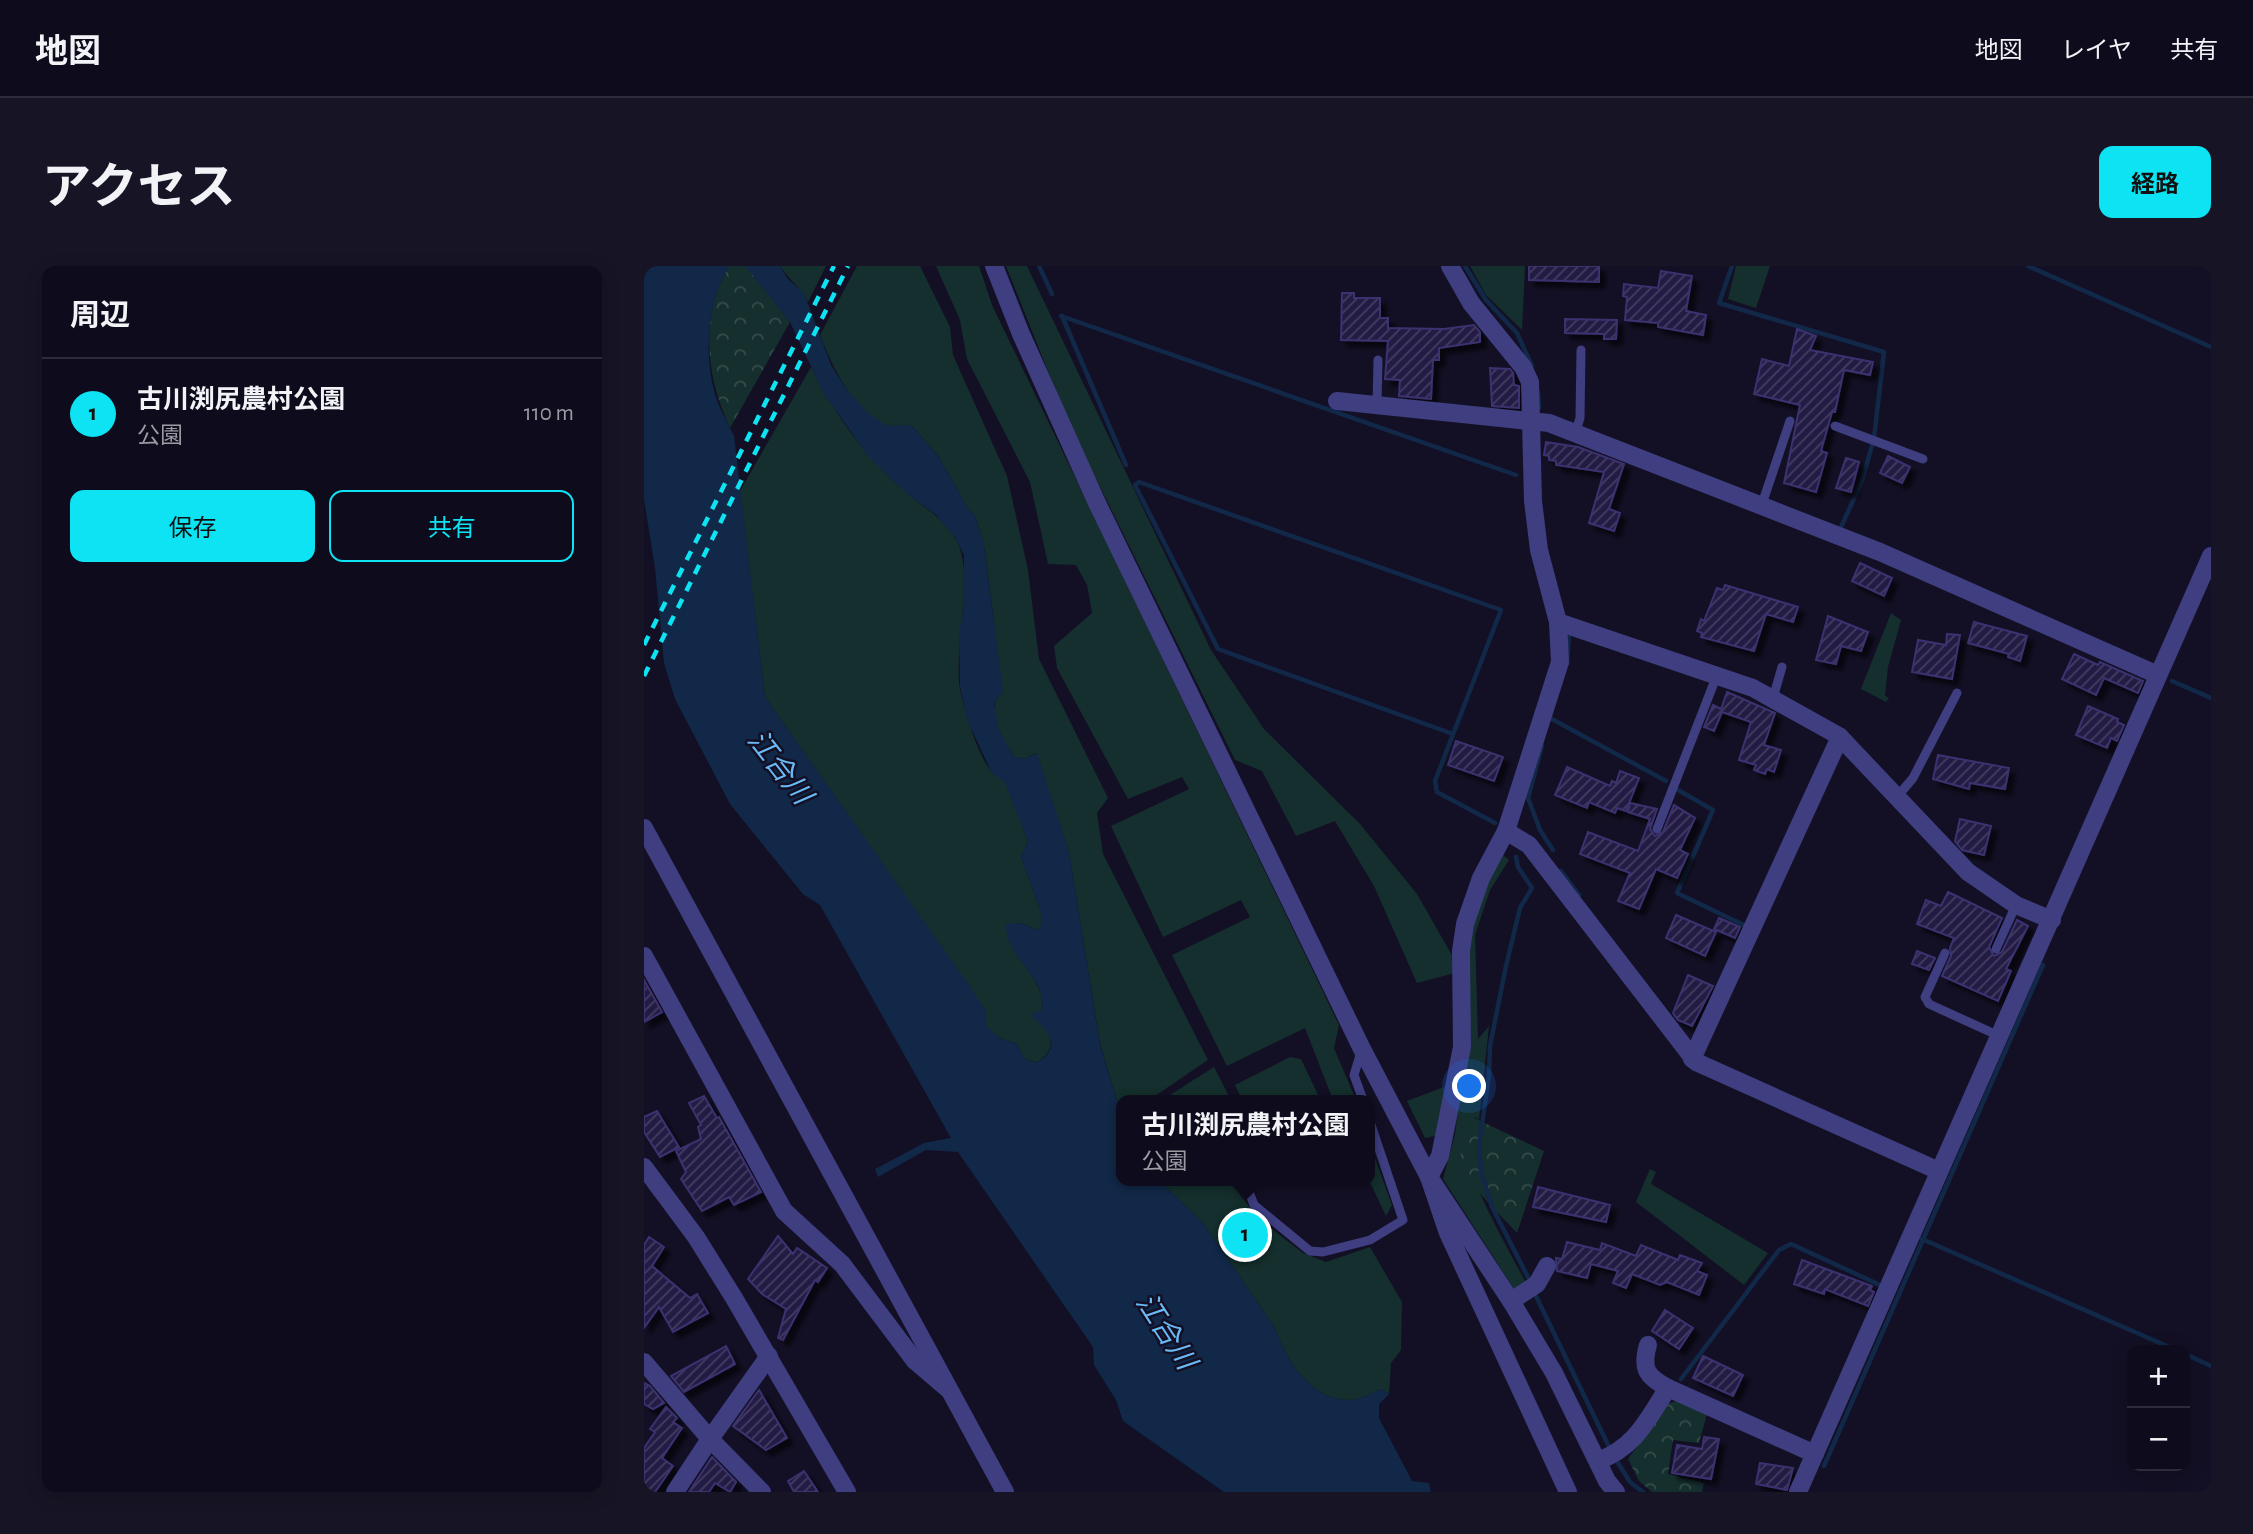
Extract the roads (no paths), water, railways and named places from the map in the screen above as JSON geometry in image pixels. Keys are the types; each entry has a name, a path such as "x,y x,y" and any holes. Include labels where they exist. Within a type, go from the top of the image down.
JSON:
{"street":[{"path":"994,266 1021,334 1097,503 1362,1049 1429,1177 1448,1233 1569,1492"},
{"path":"1429,1177 1440,1156 1462,1047 1461,951 1465,924 1481,878 1506,831 1559,662 1558,622 1539,550 1532,501 1530,382 1523,367 1471,303 1450,266"},
{"path":"1337,401 1531,420 1575,433 1880,552 2158,675"},
{"path":"1798,1492 1997,1035 2052,920 2211,556"},
{"path":"1558,622 1717,675 1773,698 1840,737 1968,872 2016,905 2052,920"},
{"path":"1695,1053 1840,737"},
{"path":"644,828 1005,1492"},
{"path":"1506,831 1529,845 1695,1053 1938,1171"},
{"path":"644,957 784,1211 842,1264 915,1361 951,1392"},
{"path":"644,1167 696,1237 848,1492"},
{"path":"1429,1177 1524,1293 1554,1373 1616,1492"},
{"path":"1524,1293 1547,1266"},
{"path":"1648,1345 1643,1361 1645,1371 1652,1380 1815,1454"},
{"path":"675,1492 769,1356"},
{"path":"644,1362 710,1439 762,1492"},
{"path":"1601,1460 1621,1452 1633,1440 1668,1388"}],"lane":[{"path":"1575,433 1580,418 1581,350"},
{"path":"1377,405 1378,360"},
{"path":"1761,507 1790,421"},
{"path":"1835,426 1923,459"},
{"path":"1773,698 1782,667"},
{"path":"1657,828 1717,675"},
{"path":"1897,797 1913,778 1956,693"},
{"path":"1996,949 2016,905"},
{"path":"1945,953 1926,997 1929,1004 1997,1035"},
{"path":"1361,1095 1354,1075 1362,1049"},
{"path":"1247,1186 1254,1205 1310,1251 1323,1252 1370,1240 1404,1220 1375,1136"}],"water":[{"name":"江合川","path":"644,266 729,266 712,313 709,364 716,397 734,436 765,697 971,988 985,1010 987,1027 1000,1038 1017,1044 1024,1058 1036,1063 1049,1052 1051,1046 1048,1034 1032,1017 1033,1012 1042,1011 1042,998 1033,977 1012,948 1006,924 1022,923 1037,930 1041,926 1042,915 1021,857 1028,842 1005,782 992,773 967,720 960,686 959,631 963,614 964,555 955,537 936,515 905,492 869,457 824,394 790,322 745,266 780,266 787,278 804,293 831,365 845,387 867,412 887,426 911,425 939,457 968,509 975,516 984,546 1003,691 994,704 999,730 1014,757 1024,759 1037,753 1069,852 1100,1045 1116,1098 1116,1186 1164,1186 1203,1223 1275,1328 1293,1365 1312,1386 1336,1398 1350,1400 1362,1398 1381,1389 1389,1394 1379,1404 1379,1418 1412,1481 1429,1483 1431,1492 1224,1492 1123,1421 1116,1400 1094,1365 1093,1347 958,1152 926,1150 878,1177 875,1169 924,1143 951,1138 820,905 803,894 730,804 675,699 664,663 655,568 644,499"}],"waterway":[{"path":"1039,266 1052,294"},
{"path":"1465,266 1486,300 1517,333 1532,366"},
{"path":"1732,266 1719,303 1884,352 1874,438 1862,481 1841,527"},
{"path":"2028,266 2211,347"},
{"path":"1061,316 1516,475"},
{"path":"1062,316 1126,465"},
{"path":"1538,392 1539,408"},
{"path":"1453,734 1218,649 1135,485 1139,482 1501,610 1435,781 1437,792 1495,823"},
{"path":"1567,664 1569,633"},
{"path":"2172,681 2211,698"},
{"path":"1550,718 1666,781"},
{"path":"1542,746 1528,798 1540,830 1553,850"},
{"path":"1678,790 1713,810 1677,893 1748,927"},
{"path":"1516,857 1518,867 1532,888 1520,908 1506,966 1490,1046 1489,1076 1479,1146 1481,1172 1492,1207 1531,1283"},
{"path":"1561,871 1579,895"},
{"path":"1824,1466 2043,965"},
{"path":"1922,1239 2165,1345"},
{"path":"1681,1379 1779,1250 1791,1244 1880,1285"},
{"path":"1534,1292 1611,1451"},
{"path":"2190,1356 2211,1366"},
{"path":"1615,1458 1630,1482 1643,1492"}],"railway":[{"path":"644,645 834,266"},
{"path":"644,676 848,266"}],"place":[{"name":"古川渕尻農村公園","path":"1245,1235"}]}
